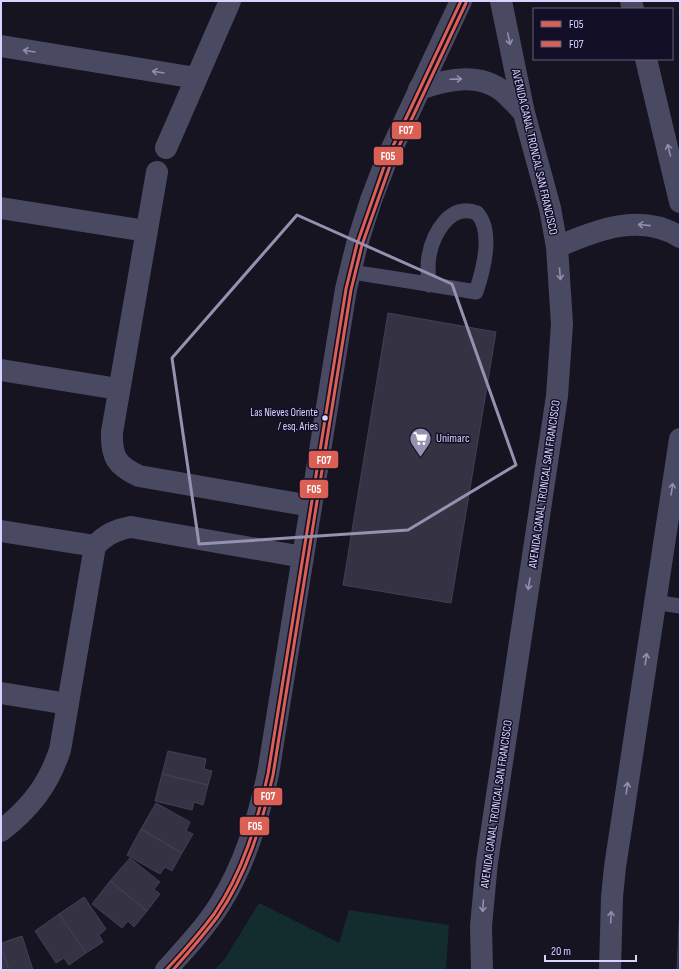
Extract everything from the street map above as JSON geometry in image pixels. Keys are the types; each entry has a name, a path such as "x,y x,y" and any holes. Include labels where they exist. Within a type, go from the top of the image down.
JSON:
{"street":[{"path":"166,148 230,1"},
{"path":"166,970 198,935 220,904 237,874 261,809 350,272 371,200 386,161 461,1"},
{"name":"AVENIDA CANAL TRONCAL SAN FRANCISCO","path":"482,970 482,926 487,862 558,389 562,324 557,247 550,208 524,114 501,1"},
{"path":"1,46 196,78"},
{"path":"646,60 680,202"},
{"path":"419,89 444,80 459,79 484,81 506,94 524,114"},
{"path":"157,172 118,389 112,444 114,456 119,464 128,471 139,476 311,506"},
{"path":"1,208 146,231"},
{"path":"557,247 599,231 628,224 643,224 658,227 680,237"},
{"path":"1,370 118,389"},
{"path":"610,970 611,905 615,867 654,602 673,525 680,439"},
{"path":"1,831 20,816 37,797 46,783 60,750 95,546 110,533 131,527 302,557"},
{"path":"1,531 95,546"},
{"path":"1,693 68,704"}],"lane":[{"path":"350,272 429,285 476,292 482,275 485,245 485,226 477,214 462,210 455,212 440,229 433,242 429,256 427,270 429,285"},
{"path":"654,602 680,606"}],"highlighted area":[{"path":"297,215 452,284 516,465 408,530 199,544 172,358"}],"green space":[{"path":"259,903 339,943 349,910 449,925 446,970 214,970 224,960"}],"building":[{"name":"Unimarc","path":"388,313 496,332 451,603 343,585"},
{"path":"168,751 206,759 204,769 212,771 208,785 162,774"},
{"path":"162,774 208,785 203,805 194,802 192,810 155,801"},
{"path":"156,803 190,822 186,831 193,834 182,853 141,829"},
{"path":"141,829 182,853 172,871 165,867 160,874 127,855"},
{"path":"130,858 160,882 154,889 160,894 147,911 110,881"},
{"path":"110,881 147,911 134,927 128,921 122,928 92,904"},
{"path":"84,897 106,929 99,935 103,942 86,953 59,914"},
{"path":"680,905 680,970 677,970"},
{"path":"59,914 86,953 69,965 64,958 56,963 35,931"},
{"path":"22,936 33,970 9,970 1,943"},
{"path":"1,948 9,970 1,970"}],"transit line":[{"name":"F05","path":"166,970 203,929 224,898 241,864 254,829 268,774 346,289 357,244 386,161 461,1"},
{"name":"F07","path":"173,970 196,944 218,916 228,900 245,866 264,812 273,775 351,290 362,245 391,163 466,3"}],"place":[{"name":"Las Nieves Oriente / esq. Aries","path":"325,418"},
{"name":"Unimarc","path":"420,458"}]}
